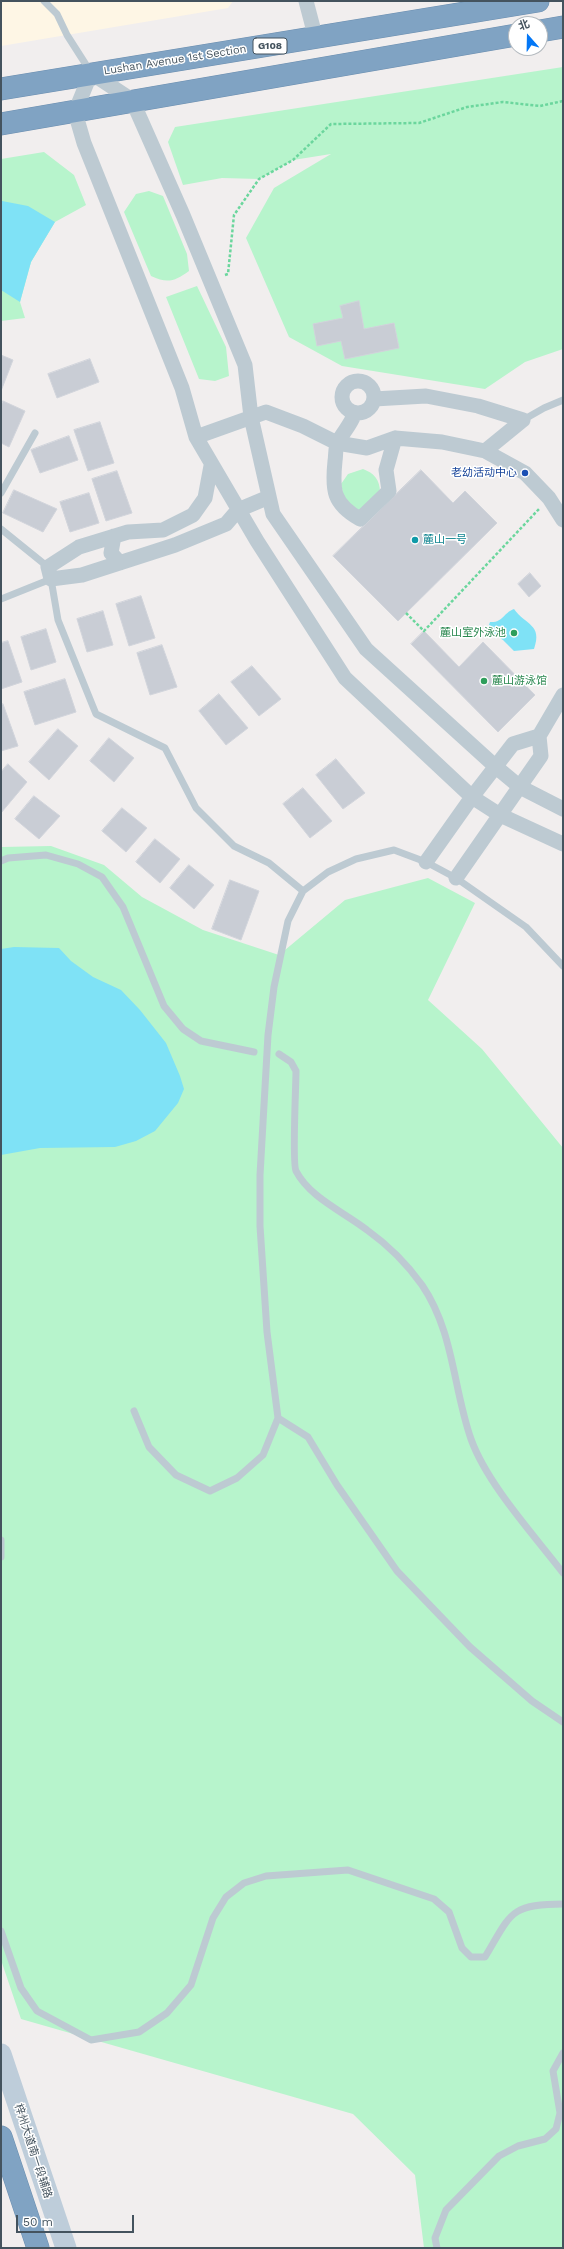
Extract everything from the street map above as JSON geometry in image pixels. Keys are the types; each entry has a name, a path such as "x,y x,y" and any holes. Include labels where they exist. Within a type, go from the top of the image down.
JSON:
{"highway":[{"name":"Lushan Avenue 1st Section","path":"1,89 91,73 316,39 501,4 538,1"},
{"path":"548,30 563,27"},
{"path":"1,124 75,112 132,100 508,36"},
{"path":"1,2137 38,2248"}],"main road":[{"name":"梓州大道南一段辅路","path":"1,2054 66,2248"}],"street":[{"path":"306,1 316,39"},
{"path":"563,809 520,787 366,649 273,514 251,417 245,365 183,215 132,100 91,73 75,112 84,144 182,388 196,437 238,510 345,678 472,797 500,815 563,844"},
{"path":"354,382 364,383 372,390 374,399 365,411 355,413 346,407 342,397 343,392 350,384 354,382"},
{"path":"374,399 426,396 478,406 523,420"},
{"path":"196,437 266,412 303,426 337,443 366,448 395,438 442,442 485,451 525,473 549,498 563,520"},
{"path":"355,413 350,426 337,443 333,480 339,503 346,511 360,519 388,491 386,470 395,438"},
{"path":"485,451 523,420"},
{"path":"49,573 80,547 128,532 163,530 193,515 205,498 212,466"},
{"path":"49,573 82,575 175,545 226,524 238,510 269,497"},
{"path":"114,536 111,553 120,563"},
{"path":"456,878 541,756 539,736 563,695"},
{"path":"426,862 472,797 513,744 539,736"}],"lane":[{"path":"44,1 58,14 67,35 91,73"},
{"path":"523,420 544,408 563,400"},
{"path":"1,494 35,433"},
{"path":"1,529 49,573 58,620 96,714 165,748 196,808 234,846 269,863 303,891"},
{"path":"1,599 49,573"},
{"path":"134,1411 149,1447 154,1453 176,1475 210,1491 236,1478 263,1455 278,1418 267,1332 260,1226 260,1175 268,1036 274,987 288,921 303,891 328,872 356,859 394,850 426,862 456,878 526,927 563,966"},
{"path":"1,861 8,858 46,855 78,864 102,877 123,907 164,1006 183,1029 201,1041 254,1052"},
{"path":"279,1054 291,1062 296,1071 295,1169 313,1192 368,1230 401,1259 423,1286 441,1320 449,1344 471,1439 485,1471 563,1573"},
{"path":"278,1418 308,1437 337,1484 397,1572 470,1647 532,1700 563,1722"},
{"path":"1,1540 1,1557"},
{"path":"1,1931 20,1988 37,2011 91,2040 139,2032 167,2013 191,1985 214,1918 226,1897 244,1883 266,1876 348,1870 434,1899 449,1912 462,1948 471,1957 486,1957 509,1916 522,1908 540,1904 563,1904"},
{"path":"437,2248 435,2238 446,2210 499,2156 518,2146 545,2139 556,2129 560,2113 553,2071 563,2053"}],"path":[{"path":"209,280 228,274 234,215 259,179 293,160 331,124 419,123 467,107 503,102 540,106 563,101"},
{"path":"406,613 424,631 549,498"}],"shaded area":[{"path":"1,1 233,1 228,8 1,46"}],"green space":[{"path":"563,67 563,349 525,362 485,389 342,366 289,337 246,238 274,188 331,154 293,160 259,179 222,178 183,185 168,142 175,127"},
{"path":"44,152 74,175 86,205 55,222 31,262 20,302 25,318 1,321 1,159"},
{"path":"149,191 163,196 187,254 189,271 180,277 167,281 151,276 124,212 136,194"},
{"path":"197,286 226,347 229,376 215,381 199,379 166,297"},
{"path":"363,469 376,478 379,484 380,492 363,510 356,510 345,503 341,484 348,474"},
{"path":"51,846 104,865 142,897 203,930 279,955 345,900 428,878 475,903 428,1000 482,1049 563,1148 563,2248 424,2248 415,2175 353,2114 21,2019 1,1960 1,847"}],"water":[{"path":"2,201 28,206 55,222 31,262 20,302 1,290"},
{"name":"麓山室外泳池","path":"514,609 535,630 536,641 534,649 514,651 503,640 487,630 490,622 498,621"},
{"path":"14,947 59,948 71,961 93,977 121,990 140,1010 166,1043 184,1089 178,1103 155,1131 136,1141 115,1147 40,1148 1,1155 1,949"}],"building":[{"path":"359,301 364,329 394,323 399,348 345,359 341,341 317,346 313,324 343,318 340,306"},
{"path":"1,355 13,360 1,391"},
{"path":"90,359 99,382 57,398 48,374"},
{"path":"3,401 25,411 9,447 1,443 1,406"},
{"path":"100,422 114,463 88,471 74,430"},
{"path":"69,436 78,460 40,473 31,450"},
{"name":"麓山一号","path":"421,470 453,503 465,491 497,523 398,621 333,556"},
{"path":"117,471 132,513 106,521 92,479"},
{"path":"14,490 57,509 43,532 3,513"},
{"path":"89,493 99,523 70,532 60,502"},
{"path":"530,573 541,586 529,597 518,584"},
{"path":"141,596 155,638 129,646 116,604"},
{"path":"103,611 113,645 87,652 77,619"},
{"path":"46,629 56,662 31,670 21,637"},
{"name":"麓山游泳馆","path":"424,631 459,667 483,642 535,695 498,732 411,644"},
{"path":"8,641 22,682 1,689 1,643"},
{"path":"162,645 177,687 150,695 137,653"},
{"path":"252,666 281,699 259,716 231,682"},
{"path":"65,679 76,712 35,725 24,692"},
{"path":"219,694 248,728 226,745 199,711"},
{"path":"3,704 18,746 1,751 1,705"},
{"path":"58,729 78,746 49,780 29,762"},
{"path":"109,738 134,758 114,782 90,761"},
{"path":"336,759 365,793 343,809 316,775"},
{"path":"8,764 27,782 1,813 1,772"},
{"path":"303,788 332,821 310,838 283,804"},
{"path":"34,796 60,816 39,839 15,819"},
{"path":"122,808 147,828 126,852 102,831"},
{"path":"155,839 180,859 160,883 136,862"},
{"path":"189,865 214,885 194,909 170,888"},
{"path":"230,880 259,891 241,940 212,929"}],"place":[{"name":"老幼活动中心","path":"525,473"},
{"name":"麓山一号","path":"415,540"},
{"name":"麓山室外泳池","path":"514,633"},
{"name":"麓山游泳馆","path":"484,681"}]}
